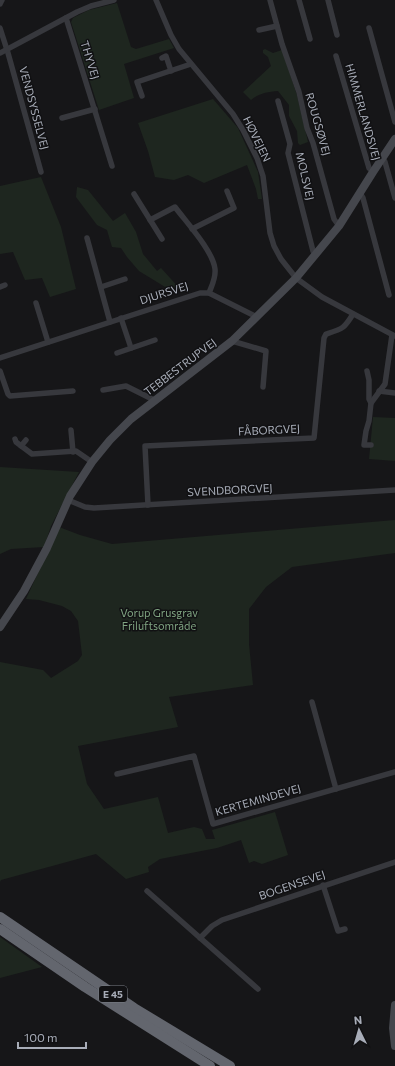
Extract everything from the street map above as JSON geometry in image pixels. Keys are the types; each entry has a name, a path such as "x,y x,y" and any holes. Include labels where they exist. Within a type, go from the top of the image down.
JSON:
{"highway":[{"name":"E 45","path":"0,917 128,1004 230,1066"},
{"name":"E 45","path":"0,929 91,991 210,1066"}],"street":[{"path":"0,4 2,0"},
{"path":"0,53 91,6 114,0"},
{"name":"HØVEJEN","path":"156,0 171,35 179,49 233,114 257,158 263,176 270,233 274,246 281,259 296,278 322,297 393,336"},
{"name":"ROUGSØVEJ","path":"270,0 299,92 307,128 313,143 334,219 340,226"},
{"path":"299,0 310,39"},
{"path":"328,0 337,35"},
{"name":"THYVEJ","path":"66,18 112,166"},
{"path":"259,30 277,26"},
{"name":"VENDSYSSELVEJ","path":"0,28 41,172"},
{"path":"369,28 395,122"},
{"path":"162,58 166,56 171,71"},
{"name":"HIMMERLANDSVEJ","path":"336,56 369,168 372,172"},
{"path":"142,96 137,82 191,64"},
{"name":"MOLSVEJ","path":"278,101 290,144 288,153 313,251 316,255"},
{"path":"62,118 94,109"},
{"name":"TEBBESTRUPVEJ","path":"0,627 24,591 78,481 92,462 123,426 154,400 232,341 296,278 340,226 372,172 395,138"},
{"path":"382,157 385,162 395,198"},
{"path":"192,229 234,208 227,191"},
{"path":"360,192 363,198 389,295"},
{"path":"134,194 162,239"},
{"path":"150,220 175,207 209,253 213,262 215,271 214,281 209,293 257,317"},
{"path":"86,238 110,322"},
{"path":"101,287 125,279"},
{"name":"DJURSVEJ","path":"0,358 196,293 209,293"},
{"path":"36,303 48,342"},
{"name":"FÅBORGVEJ","path":"148,505 145,446 314,438 324,338 326,334 341,330 353,314"},
{"path":"121,318 131,348"},
{"path":"371,403 385,384 393,336"},
{"path":"117,353 155,340"},
{"path":"232,341 266,351 263,388"},
{"path":"0,371 10,396 73,391"},
{"path":"367,371 370,386 369,399 371,403 364,444 371,445"},
{"path":"103,390 126,386 154,400"},
{"path":"370,386 395,393"},
{"path":"71,430 73,452"},
{"path":"15,439 16,442 32,454 76,451 92,462"},
{"path":"21,446 26,440"},
{"name":"SVENDBORGVEJ","path":"68,500 85,507 94,508 395,490"},
{"path":"312,702 336,789"},
{"name":"KERTEMINDEVEJ","path":"117,774 194,756 213,824 395,772"},
{"name":"BOGENSEVEJ","path":"200,938 212,926 222,920 395,862"},
{"path":"323,885 338,931 345,930"},
{"path":"147,891 258,989"},
{"path":"395,1005 393,1028 395,1046"}],"green space":[{"path":"117,3 131,47 136,49 169,39 174,48 124,64 134,98 99,110 71,22 73,18 89,10"},
{"path":"265,49 273,53 282,50 297,95 308,142 300,145 298,143 297,131 289,116 289,105 278,91 264,93 251,100 243,92 271,66 268,57 263,53 263,50"},
{"path":"213,99 238,128 258,172 262,199 258,199 247,165 204,183 188,175 174,180 155,177 138,123"},
{"path":"41,177 61,227 76,289 50,297 42,278 25,280 13,252 0,254 0,186"},
{"path":"77,187 88,190 113,221 125,213 136,232 143,254 157,271 161,268 180,289 175,293 139,271 121,248 112,247 107,230 97,225 76,197"},
{"path":"373,417 395,418 395,461 369,459"},
{"path":"0,467 79,472 51,526 44,547 11,549 0,554"},
{"name":"Vorup Grusgrav Friluftsområde","path":"395,520 395,553 292,567 266,587 249,609 249,644 253,685 169,697 178,727 78,746 87,784 104,809 158,797 168,833 194,827 202,829 206,839 215,839 212,830 275,812 288,855 262,864 254,861 249,863 241,840 217,848 160,859 148,867 149,872 126,879 96,854 1,880 0,882 0,662 43,670 51,678 78,661 82,655 78,621 71,611 62,606 39,600 26,599 59,527 80,535 112,544"},
{"path":"0,937 42,967 0,978"}]}
